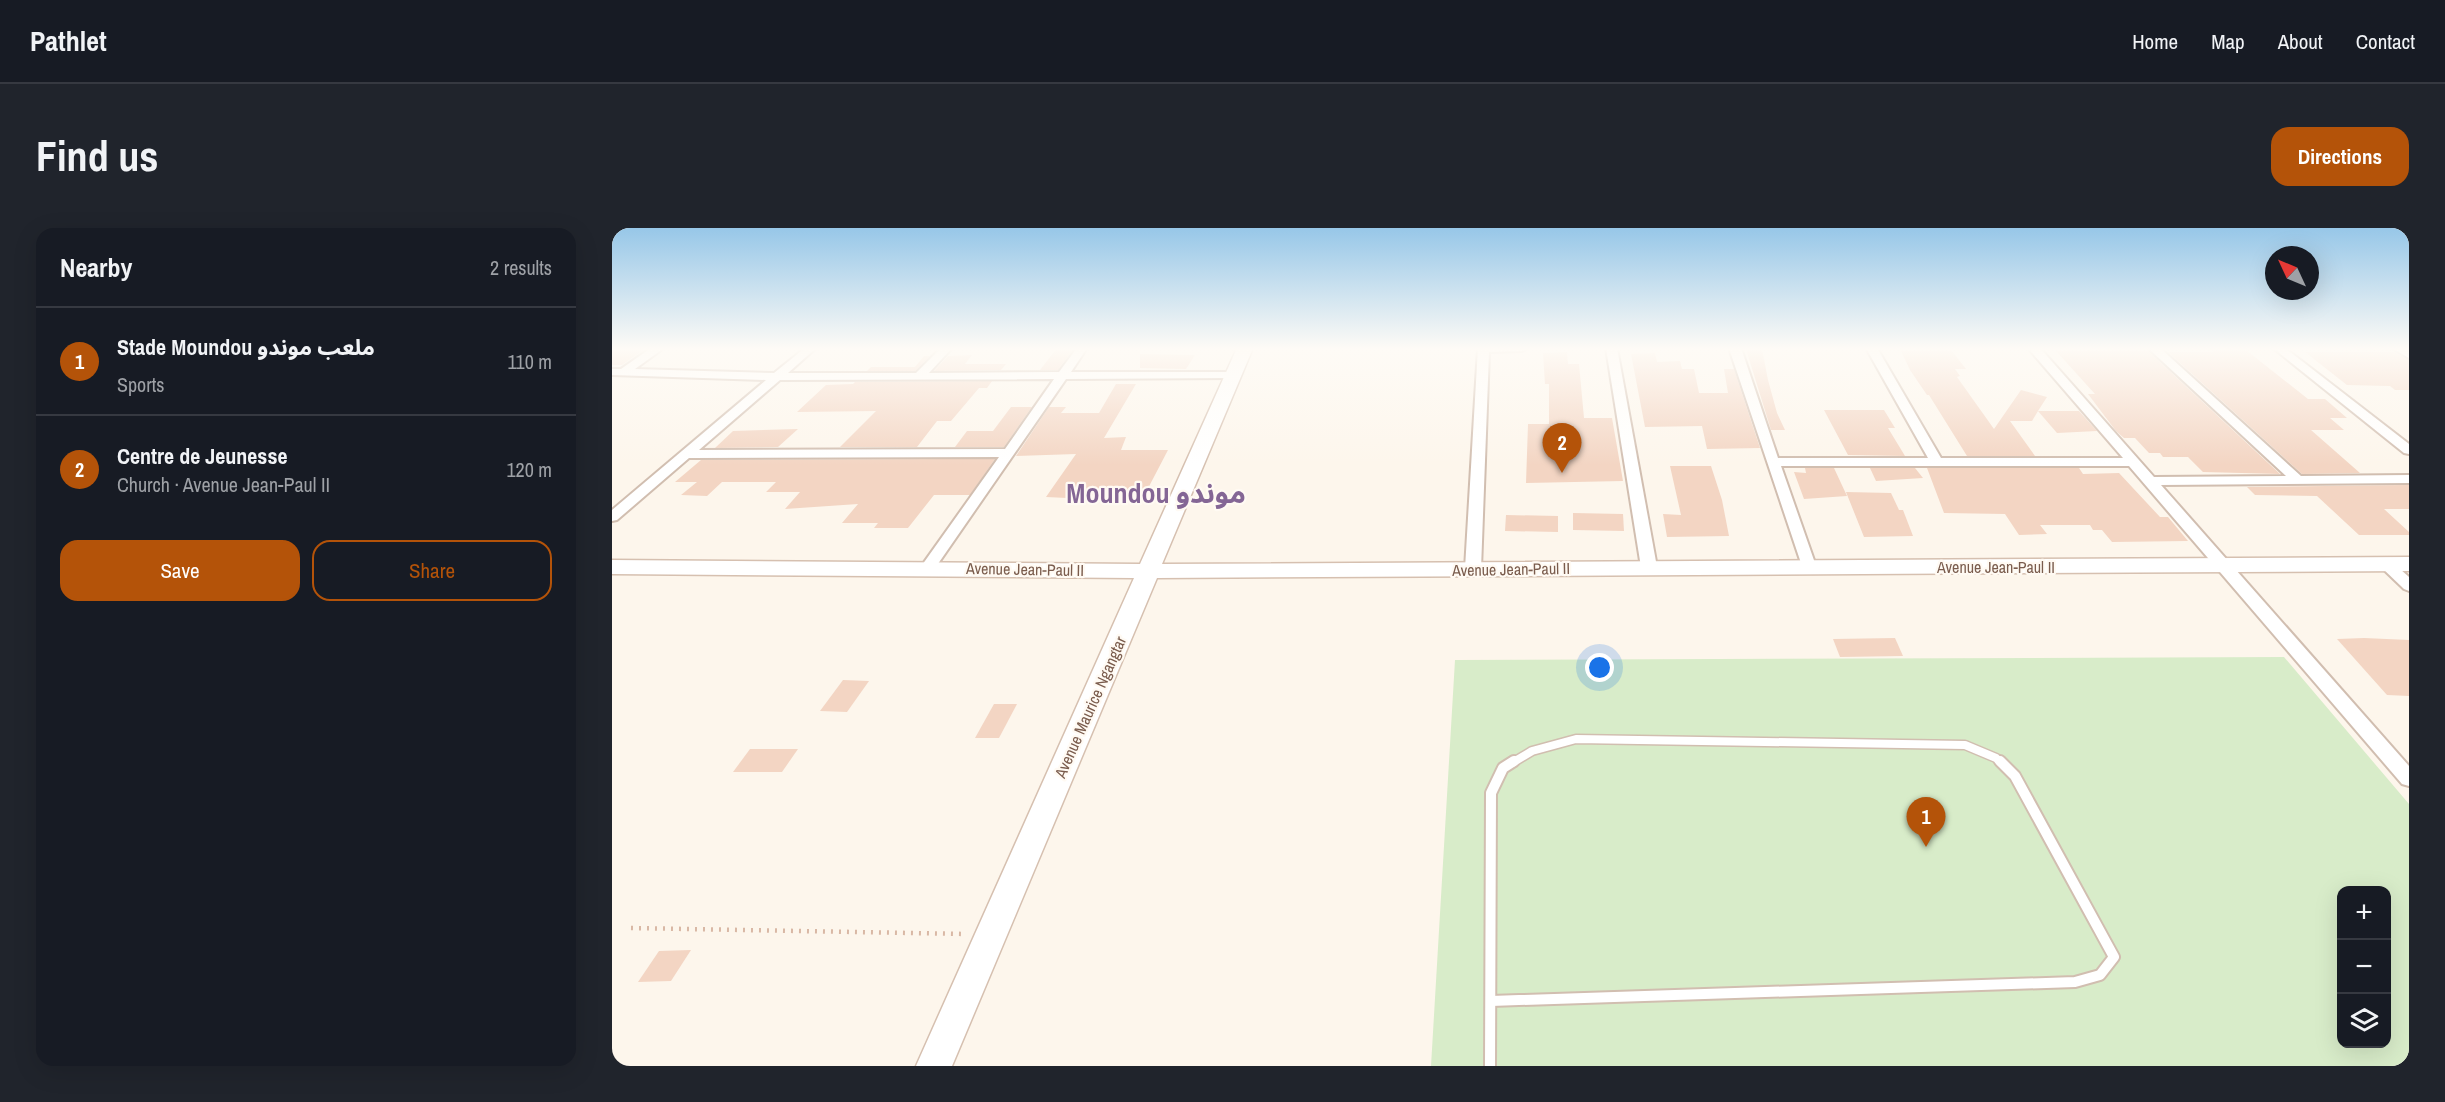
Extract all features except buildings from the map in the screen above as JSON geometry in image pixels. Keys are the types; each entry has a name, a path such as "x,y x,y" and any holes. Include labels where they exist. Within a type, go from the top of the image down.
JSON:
{"street":[{"path":"612,517 767,387"},
{"path":"928,568 1055,387"},
{"name":"Avenue Maurice Ngangtar","path":"934,1066 1228,387"},
{"path":"1473,569 1482,387"},
{"path":"1618,387 1649,567"},
{"path":"1749,387 1808,566"},
{"path":"1894,387 1937,462"},
{"path":"2068,387 2409,779"},
{"path":"2197,387 2299,481"},
{"path":"2328,387 2409,450"},
{"path":"688,454 1010,453"},
{"path":"1775,462 2134,462"},
{"path":"2151,482 2409,479"},
{"path":"2386,564 2409,586"},
{"name":"Avenue Jean-Paul II","path":"612,567 1150,571 2409,564"}],"lane":[{"path":"1490,1066 1491,793 1503,768 1533,751 1576,739 1965,745 1995,758 2015,776 2114,957 2100,975 2075,982 1491,1001"}],"path":[{"path":"631,928 991,935"}],"green space":[{"path":"2284,657 2409,804 2409,1066 1431,1066 1455,660"}],"place":[{"name":"Centre de Jeunesse","path":"1562,473"},
{"name":"Stade Moundou ملعب موندو","path":"1926,847"}],"district":[{"name":"Moundou موندو","path":"1156,493"}]}
